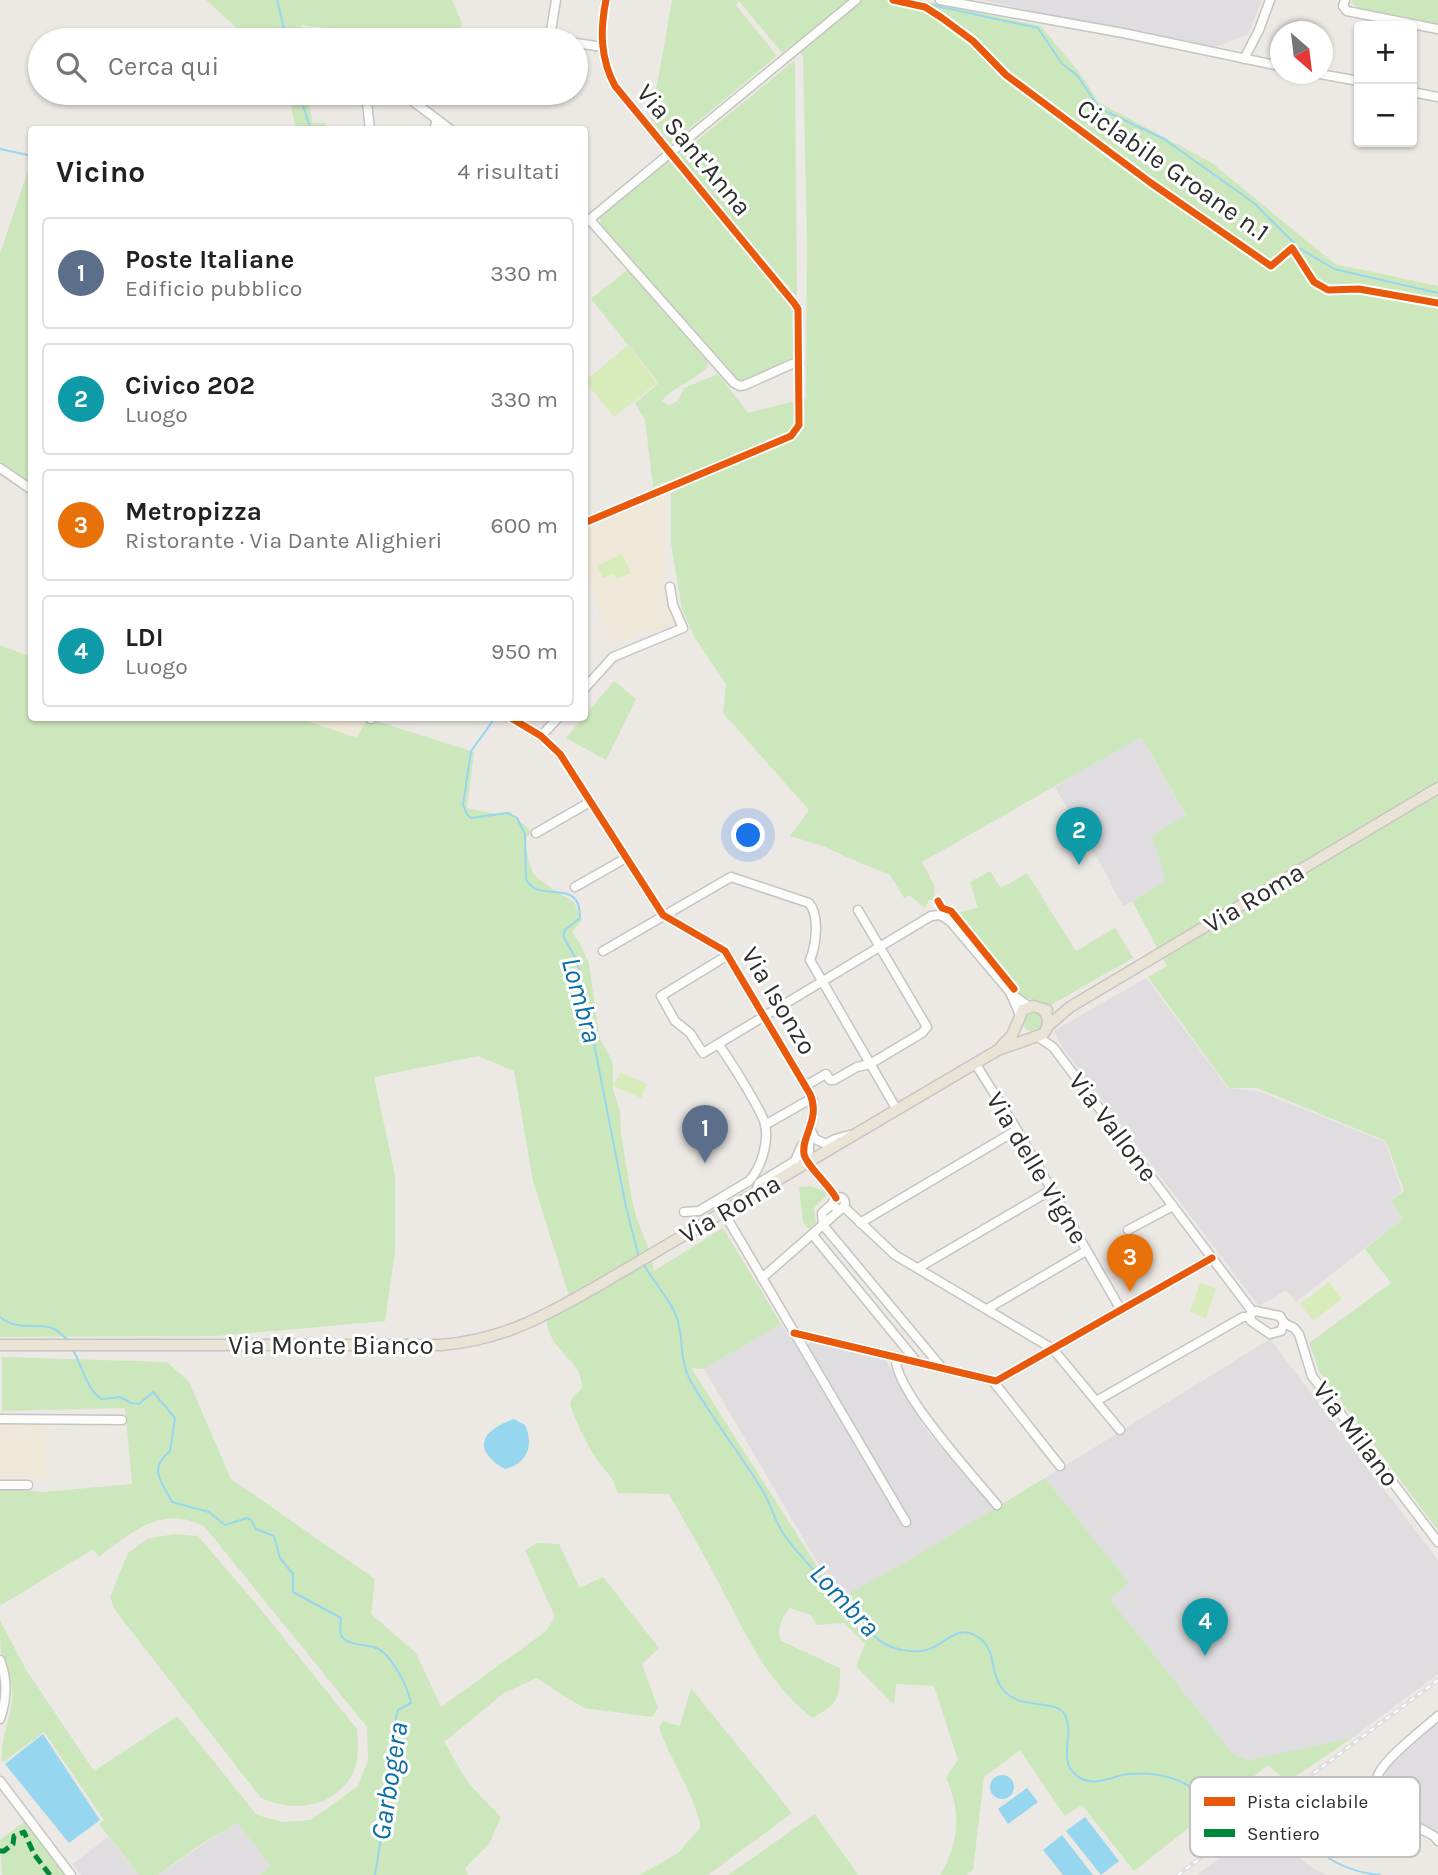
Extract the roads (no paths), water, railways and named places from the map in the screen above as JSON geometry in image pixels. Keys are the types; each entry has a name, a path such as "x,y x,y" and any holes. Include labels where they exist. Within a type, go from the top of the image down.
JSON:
{"main road":[{"name":"Via Roma","path":"643,1260 975,1063 1041,1032 1070,1007 1438,788"},
{"path":"1030,1007 1042,1009 1046,1013 1041,1032 1022,1033 1019,1019 1030,1007"},
{"name":"Via Roma","path":"1042,1009 1053,1011 1070,1007"},
{"name":"Via Roma","path":"998,1050 1012,1035 1019,1019"},
{"name":"Via Monte Bianco","path":"0,1345 375,1346 477,1341 527,1325 643,1260"}],"street":[{"path":"551,28 556,0"},
{"name":"Via Sant'Anna","path":"606,0 600,35 608,73 615,86 798,309 799,363"},
{"path":"588,221 856,0"},
{"path":"940,0 1123,33 1270,64"},
{"path":"1244,59 1256,37 1270,0"},
{"path":"1345,0 1344,8 1347,11 1438,29"},
{"path":"588,45 602,47"},
{"path":"1333,76 1354,80"},
{"path":"1417,93 1438,97"},
{"path":"367,105 370,126"},
{"path":"418,105 446,126"},
{"path":"435,126 437,119"},
{"path":"588,223 734,383 745,385 799,363 799,425 791,436 588,521"},
{"path":"0,468 28,487"},
{"path":"588,685 613,657 682,628 673,605 670,587"},
{"path":"515,721 541,736 560,754 666,917"},
{"path":"541,736 555,721"},
{"path":"536,833 590,802"},
{"path":"575,887 626,858"},
{"path":"603,951 731,877 809,903 815,913 814,950 810,960 897,1110"},
{"path":"805,1086 826,1074 830,1080 834,1080 857,1067 870,1064 922,1033 927,1027 858,910"},
{"path":"728,955 661,996 675,1021 687,1029 703,1053 931,916 940,915 950,921 1011,994 1030,1007"},
{"name":"Via Isonzo","path":"666,917 722,948 728,955 813,1100"},
{"path":"1011,994 1019,1019"},
{"name":"Via Vallone","path":"1041,1032 1212,1258"},
{"path":"684,1212 699,1211 749,1181 763,1155 765,1125 718,1044"},
{"name":"Via delle Vigne","path":"975,1063 1121,1310"},
{"path":"765,1125 813,1100 814,1109 803,1152 835,1200"},
{"path":"860,1223 1017,1130"},
{"path":"809,1133 826,1144 857,1133"},
{"path":"755,1194 759,1183 795,1161 809,1133"},
{"path":"918,1268 1051,1190"},
{"path":"762,1278 822,1225 843,1208 844,1199 835,1200 822,1213 822,1225 942,1368"},
{"name":"Via Vallone","path":"1128,1230 1173,1206"},
{"path":"843,1208 895,1255 1053,1349 1120,1430"},
{"path":"723,1213 906,1522"},
{"path":"812,1234 916,1362"},
{"path":"987,1309 1086,1251"},
{"path":"794,1333 993,1381 1000,1380 1212,1258 1251,1314 1251,1321 1270,1334 1281,1331 1284,1323 1276,1314 1251,1314 1243,1317 1098,1401"},
{"name":"Via Milano","path":"1284,1323 1294,1328 1298,1334 1312,1376 1438,1542"},
{"path":"896,1357 897,1368 925,1420 997,1505"},
{"path":"993,1381 1060,1466"},
{"path":"0,1419 122,1420"},
{"path":"0,1485 28,1485"},
{"path":"0,1660 7,1689 0,1719"},
{"path":"1378,1777 1387,1763 1438,1716"},
{"path":"0,1781 71,1875"},
{"path":"1420,1828 1438,1841"}],"water":[{"path":"514,1419 525,1425 529,1446 524,1458 505,1469 487,1455 484,1441 494,1429"},
{"path":"43,1734 100,1820 69,1843 5,1764"},
{"path":"1002,1775 1010,1779 1014,1787 1010,1795 1002,1799 994,1795 990,1787 994,1779"},
{"path":"1027,1788 1038,1802 1008,1824 998,1809"},
{"path":"1085,1817 1119,1861 1101,1875 1066,1831"},
{"path":"1062,1835 1093,1875 1063,1875 1043,1850"}],"waterway":[{"name":"Lombra","path":"277,0 284,28"},
{"path":"932,5 1038,28 1062,64 1077,75 1099,108 1164,139 1254,203 1294,243"},
{"name":"Lombra","path":"303,105 310,126"},
{"path":"0,149 28,155"},
{"path":"1299,248 1334,269 1438,293"},
{"name":"Lombra","path":"493,721 471,751 463,805 471,818 508,813 517,818 525,834 526,879 539,890 574,897 578,905 580,918 565,930 563,936 576,959 581,977 626,1207 638,1254"},
{"name":"Lombra","path":"644,1265 677,1318 689,1378 764,1493 782,1531 801,1556 877,1638 894,1648 916,1651 926,1650 960,1633 974,1635 988,1647 999,1683 1010,1696 1063,1711 1068,1725 1067,1759 1074,1773 1082,1779 1105,1780 1144,1773 1175,1779 1190,1787"},
{"name":"Garbogera","path":"0,1317 12,1324 52,1328 68,1340"},
{"name":"Garbogera","path":"73,1350 88,1383 101,1399 120,1397 139,1404 153,1392 175,1418 170,1451 159,1464 158,1470 172,1502 209,1512 225,1525 247,1518 256,1529 274,1536 280,1558 293,1574 293,1592 341,1618 340,1631 344,1639 382,1651 398,1672 411,1703 398,1710 394,1724 385,1814 375,1875"},
{"name":"Lombra","path":"1326,1857 1350,1869 1380,1875"}],"railway":[{"path":"1309,1777 1438,1680"},
{"path":"1178,1875 1202,1857"}],"place":[{"name":"Civico 202","path":"1079,865"},
{"name":"Poste Italiane","path":"705,1163"},
{"name":"Metropizza","path":"1130,1292"},
{"name":"LDI","path":"1205,1656"}]}
